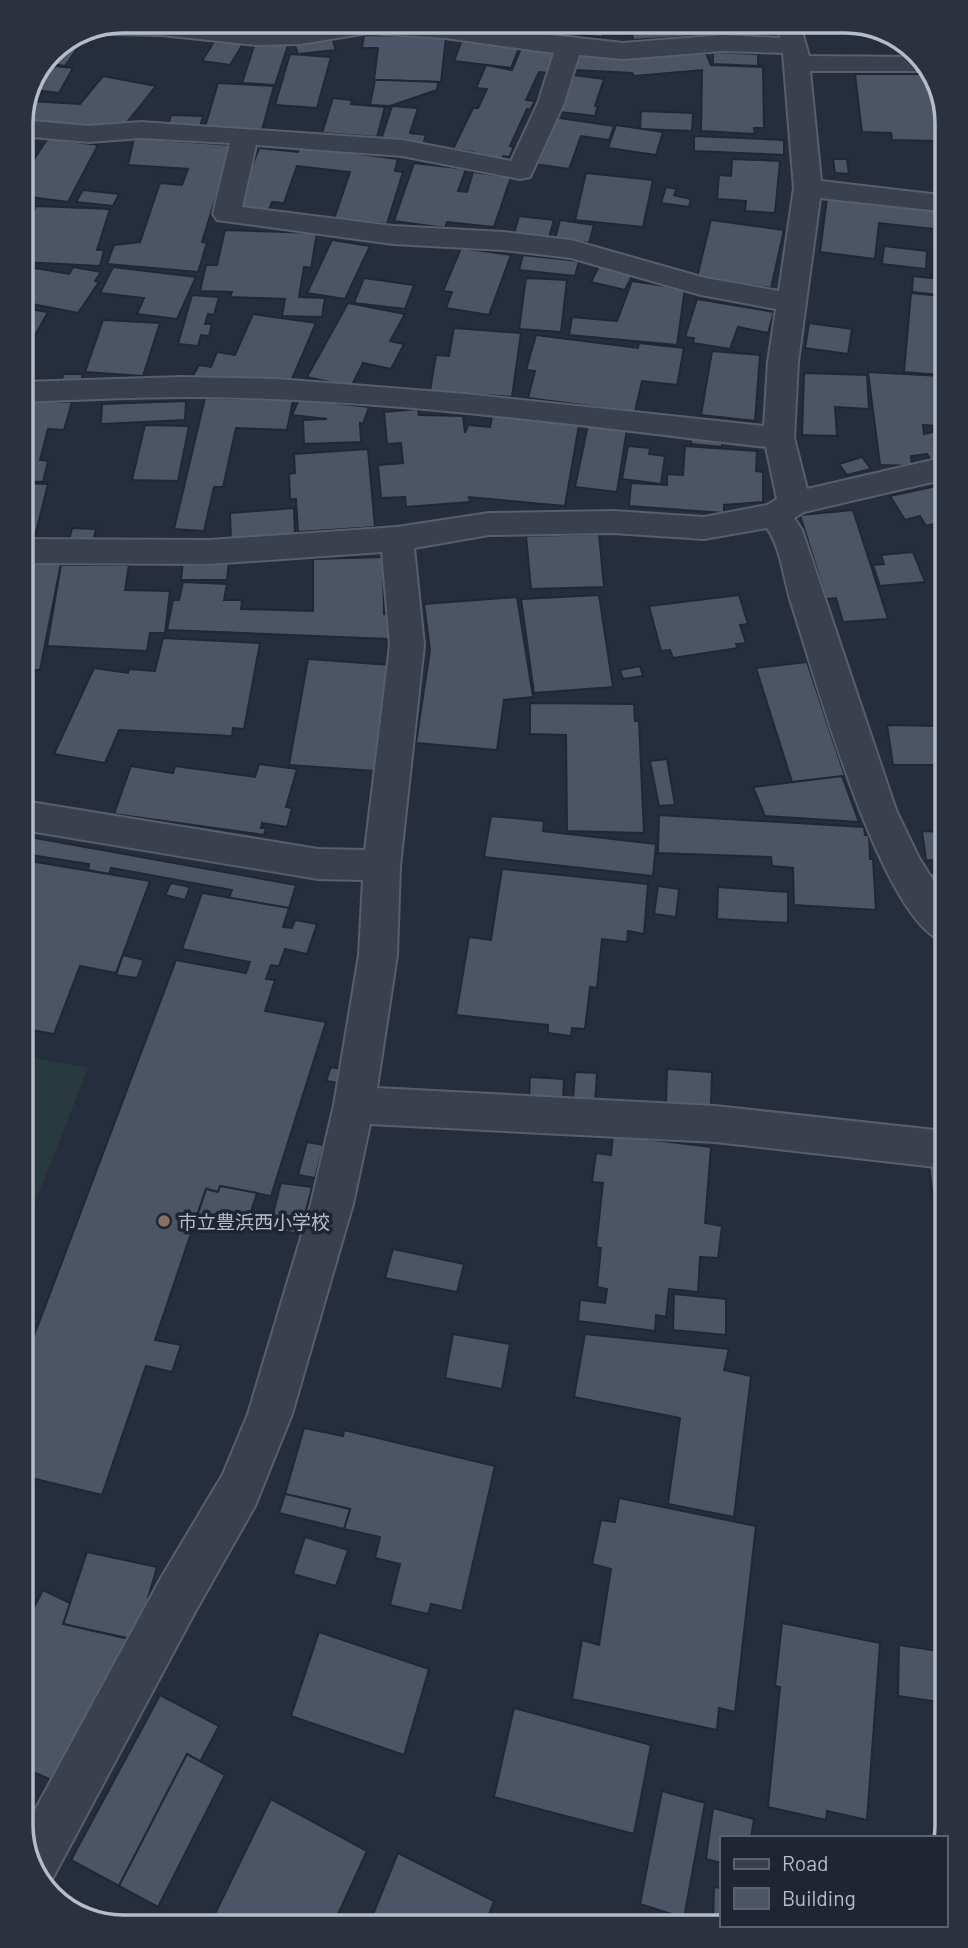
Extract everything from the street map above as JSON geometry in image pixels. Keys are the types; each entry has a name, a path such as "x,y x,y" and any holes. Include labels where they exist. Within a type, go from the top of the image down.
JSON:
{"street":[{"path":"218,33 257,37 320,33"},
{"path":"467,33 569,47 623,51 723,43 792,44 911,63"},
{"path":"792,44 808,188 783,362 779,438 786,530 870,793 894,852 917,892 935,915"},
{"path":"33,129 89,134 141,130 402,148 520,171 551,103 569,47"},
{"path":"245,136 227,214 393,235 503,241 571,249 618,260 701,286 792,303"},
{"path":"808,188 935,202"},
{"path":"33,392 142,387 275,389 494,406 779,438"},
{"path":"33,551 176,554 397,539 489,524 614,522 704,528 935,471"},
{"path":"39,1855 178,1595 239,1490 270,1414 309,1288 355,1105 378,955 382,866 407,645 397,539"},
{"path":"33,816 318,864 382,866"},
{"path":"355,1105 715,1124 935,1149"}],"shaded area":[{"path":"33,1058 88,1068 33,1207"}],"building":[{"path":"513,33 565,33 563,39"},
{"path":"580,33 603,33 602,37 579,35"},
{"path":"632,33 759,33 759,36 711,35 633,40"},
{"path":"364,35 446,37 441,82 374,80 378,48 362,48"},
{"path":"332,38 336,50 298,54 294,43"},
{"path":"215,40 243,44 230,65 202,61"},
{"path":"462,40 519,48 511,68 454,61"},
{"path":"255,43 288,45 275,85 242,83"},
{"path":"80,44 65,66 56,65"},
{"path":"521,48 557,53 550,73 539,72 526,100 535,101 530,110 527,109 510,146 514,147 509,157 503,156 500,163 471,158 473,152 453,149 473,108 478,108 487,89 476,88 486,65 512,70"},
{"path":"713,52 758,54 758,66 713,64"},
{"path":"706,53 711,65 763,67 764,128 754,128 755,134 701,131 702,70 634,76 632,73 574,70 576,55 627,58"},
{"path":"290,54 331,57 317,108 275,105"},
{"path":"55,66 73,68 59,93 40,91"},
{"path":"855,74 920,74 933,106 935,141 892,140 891,133 862,132"},
{"path":"574,75 604,79 595,106 598,106 595,116 560,112"},
{"path":"103,76 156,86 124,126 33,123 36,101 80,104"},
{"path":"375,80 438,82 437,90 390,106 370,105"},
{"path":"218,83 274,86 262,130 205,127"},
{"path":"333,98 352,100 351,104 385,107 377,137 322,133"},
{"path":"392,106 418,108 410,133 426,135 423,144 381,140"},
{"path":"641,111 693,113 692,131 640,129"},
{"path":"171,115 203,116 200,127 168,126"},
{"path":"553,117 614,126 609,140 581,136 569,169 534,164"},
{"path":"616,125 663,132 656,155 608,148"},
{"path":"694,136 784,140 784,155 694,151"},
{"path":"48,138 98,145 68,202 33,197 33,161"},
{"path":"134,138 232,145 202,242 207,243 198,272 107,264 114,245 140,242 160,183 182,185 188,169 128,165"},
{"path":"300,146 398,159 395,171 403,172 387,224 334,219 350,172 297,166 284,203 272,202 268,212 236,208 259,148 298,152"},
{"path":"732,159 780,161 775,213 745,211 746,201 717,199 719,175 731,176"},
{"path":"833,159 847,159 849,174 835,173"},
{"path":"414,163 466,169 458,191 467,192 473,172 511,177 494,227 447,222 445,228 394,221"},
{"path":"586,173 653,180 643,227 575,220"},
{"path":"666,187 677,189 674,195 691,199 689,207 661,203"},
{"path":"83,190 119,194 113,206 76,202"},
{"path":"827,198 935,210 934,229 879,223 875,259 820,252"},
{"path":"36,206 110,209 97,250 104,250 100,266 33,263 33,212"},
{"path":"519,216 554,220 548,241 513,237"},
{"path":"560,220 594,225 589,243 555,239"},
{"path":"711,220 784,230 771,288 697,277"},
{"path":"225,230 317,233 311,268 304,267 299,297 325,298 322,317 282,316 285,299 230,297 232,292 200,291 206,265 217,265"},
{"path":"332,240 370,246 345,299 307,293"},
{"path":"884,246 927,251 926,269 882,264"},
{"path":"461,248 511,255 489,315 446,308 452,292 443,291"},
{"path":"934,252 935,276 932,276"},
{"path":"523,255 579,261 575,276 519,270"},
{"path":"599,266 633,274 625,290 591,282"},
{"path":"73,267 101,272 95,281 99,282 78,313 33,304 35,268 69,274"},
{"path":"113,267 196,277 177,319 137,314 144,298 100,293"},
{"path":"913,276 935,278 935,294 912,292"},
{"path":"364,278 414,285 405,309 354,303"},
{"path":"526,278 567,280 561,332 519,329"},
{"path":"632,281 685,289 677,345 569,335 572,317 617,321"},
{"path":"911,293 935,295 935,375 904,372"},
{"path":"192,295 219,297 214,315 208,314 205,324 212,324 209,336 201,335 198,346 178,344"},
{"path":"697,299 774,312 768,333 738,327 730,349 693,343 694,338 685,337"},
{"path":"348,303 405,314 390,341 404,344 391,369 363,363 351,387 307,377"},
{"path":"33,310 48,312 33,339"},
{"path":"253,314 316,323 292,379 192,377 199,365 211,367 217,352 235,355"},
{"path":"103,320 160,323 143,376 85,372"},
{"path":"809,323 852,329 848,354 805,348"},
{"path":"454,328 521,333 512,397 430,391 436,355 449,356"},
{"path":"536,335 638,348 639,343 684,348 677,385 642,381 635,412 528,398 535,371 526,370"},
{"path":"712,351 760,355 755,421 701,415"},
{"path":"868,372 935,376 935,426 923,425 924,434 935,431 935,459 931,460 927,454 911,456 912,466 880,465"},
{"path":"804,373 867,375 869,409 835,407 837,436 802,435"},
{"path":"63,374 83,374 81,383 62,382"},
{"path":"205,398 293,400 287,430 236,428 223,487 214,487 204,531 174,529"},
{"path":"299,399 369,407 363,424 360,423 361,442 304,444 303,420 327,419 292,415"},
{"path":"33,400 72,402 64,430 48,429 40,460 48,461 43,482 33,482"},
{"path":"186,401 185,420 101,424 102,404"},
{"path":"418,409 419,415 463,416 465,433 468,425 490,427 492,416 579,425 565,506 469,497 470,502 406,507 405,497 381,498 378,465 403,463 401,443 387,444 384,412"},
{"path":"145,425 189,426 178,481 132,480"},
{"path":"588,425 627,429 617,492 575,487"},
{"path":"691,434 723,438 722,447 691,444"},
{"path":"628,446 650,448 649,454 665,456 661,484 622,479"},
{"path":"685,446 757,451 756,471 763,472 763,502 724,505 724,513 629,506 631,483 667,485 667,474 683,475"},
{"path":"368,449 375,527 298,532 296,499 290,499 289,474 295,473 294,454"},
{"path":"862,457 871,469 847,475 839,464"},
{"path":"33,483 48,484 34,540"},
{"path":"935,486 935,524 926,526 920,516 905,520 890,496"},
{"path":"294,508 295,536 231,540 230,513"},
{"path":"853,510 888,619 843,622 836,598 826,599 800,515"},
{"path":"72,528 96,529 93,541 69,541"},
{"path":"599,534 604,587 531,589 526,536"},
{"path":"913,552 925,582 880,586 873,565 884,564 881,555"},
{"path":"383,557 384,614 392,615 390,639 167,630 173,600 179,600 183,582 227,584 224,600 242,600 241,609 313,611 313,559"},
{"path":"229,561 227,580 181,580 183,562"},
{"path":"33,563 61,563 40,670 33,670"},
{"path":"61,565 129,565 125,590 170,591 165,633 150,633 147,651 47,646"},
{"path":"599,595 613,687 534,693 521,599"},
{"path":"739,595 748,624 740,625 746,643 736,644 738,648 673,658 670,650 661,651 649,606"},
{"path":"517,597 533,697 504,700 497,750 416,743 430,650 424,604"},
{"path":"163,638 260,643 244,729 233,728 232,736 119,730 105,763 54,754 94,668 128,673 129,669 155,671"},
{"path":"308,659 391,665 375,771 289,765"},
{"path":"807,662 845,776 792,782 756,668"},
{"path":"640,666 643,676 623,679 620,670"},
{"path":"530,703 634,704 635,721 639,721 644,833 567,831 566,735 530,734"},
{"path":"887,725 935,726 935,765 893,765"},
{"path":"667,759 675,805 659,806 650,761"},
{"path":"259,764 297,769 286,807 292,808 287,827 262,823 261,828 266,828 264,835 114,814 131,766 173,773 175,766 255,777"},
{"path":"842,776 859,822 765,816 753,787"},
{"path":"659,815 864,827 865,835 869,835 870,859 873,859 876,910 794,905 793,868 772,866 771,857 658,853"},
{"path":"491,816 544,821 543,831 656,844 653,876 484,857"},
{"path":"922,831 935,832 935,861 926,860"},
{"path":"33,838 296,885 289,908 229,898 232,890 111,868 109,874 88,870 89,864 33,855"},
{"path":"33,862 150,881 116,973 80,966 54,1034 33,1030"},
{"path":"502,869 648,884 644,934 628,931 627,942 602,939 597,988 590,987 585,1029 572,1028 571,1036 548,1033 548,1025 456,1015 469,937 491,940"},
{"path":"935,872 935,887 927,874"},
{"path":"171,883 190,887 185,900 165,895"},
{"path":"658,886 679,889 676,917 654,914"},
{"path":"718,887 788,892 788,923 717,919"},
{"path":"202,893 289,908 283,927 292,928 295,920 317,924 307,954 285,949 279,966 271,965 266,979 275,980 265,1011 326,1022 271,1196 220,1186 218,1192 206,1189 155,1340 181,1345 172,1372 146,1366 102,1495 33,1478 33,1338 176,960 246,973 250,962 182,949"},
{"path":"123,955 144,960 137,978 116,975"},
{"path":"331,1067 342,1069 338,1083 326,1081"},
{"path":"667,1069 712,1072 711,1106 666,1104"},
{"path":"575,1072 597,1073 595,1102 573,1100"},
{"path":"530,1077 564,1079 563,1100 529,1098"},
{"path":"613,1135 711,1147 705,1223 722,1226 718,1258 700,1257 698,1292 669,1289 666,1317 656,1315 655,1331 578,1321 580,1300 605,1303 607,1289 597,1287 601,1248 596,1247 603,1183 592,1182 596,1153 611,1155"},
{"path":"307,1142 324,1145 315,1178 298,1175"},
{"path":"929,1165 935,1165 933,1200"},
{"path":"281,1183 312,1187 300,1234 269,1229"},
{"path":"220,1186 257,1193 244,1233 195,1223 206,1189 218,1192"},
{"path":"393,1249 464,1264 457,1292 385,1278"},
{"path":"674,1294 726,1299 726,1335 673,1330"},
{"path":"453,1334 510,1344 502,1389 445,1378"},
{"path":"585,1334 729,1349 724,1370 751,1376 734,1517 668,1504 680,1418 574,1397"},
{"path":"304,1428 343,1436 344,1430 495,1466 462,1611 431,1604 428,1614 390,1605 400,1564 375,1558 380,1537 344,1529 350,1509 285,1494"},
{"path":"285,1494 350,1509 344,1529 279,1513"},
{"path":"619,1498 756,1526 735,1712 719,1708 717,1730 572,1699 582,1640 599,1645 611,1569 592,1564 601,1520 615,1522"},
{"path":"305,1537 348,1550 336,1586 293,1574"},
{"path":"87,1552 157,1567 136,1640 63,1624"},
{"path":"43,1590 70,1603 63,1624 129,1639 56,1782 33,1772 33,1609"},
{"path":"782,1623 880,1643 867,1820 827,1811 826,1820 768,1807 780,1687 775,1686"},
{"path":"319,1632 429,1669 404,1755 291,1716"},
{"path":"899,1645 935,1650 935,1701 898,1696"},
{"path":"160,1695 219,1726 200,1762 187,1754 119,1886 71,1860"},
{"path":"514,1708 651,1745 634,1834 494,1797"},
{"path":"187,1754 225,1775 158,1907 119,1886"},
{"path":"662,1791 705,1803 685,1915 675,1915 640,1904"},
{"path":"271,1799 367,1851 338,1915 214,1915"},
{"path":"713,1808 754,1819 751,1836 720,1836 720,1863 706,1859"},
{"path":"398,1853 494,1901 489,1915 373,1915"},
{"path":"714,1887 720,1888 720,1915 713,1915"}],"place":[{"name":"市立豊浜西小学校","path":"164,1221"}]}
